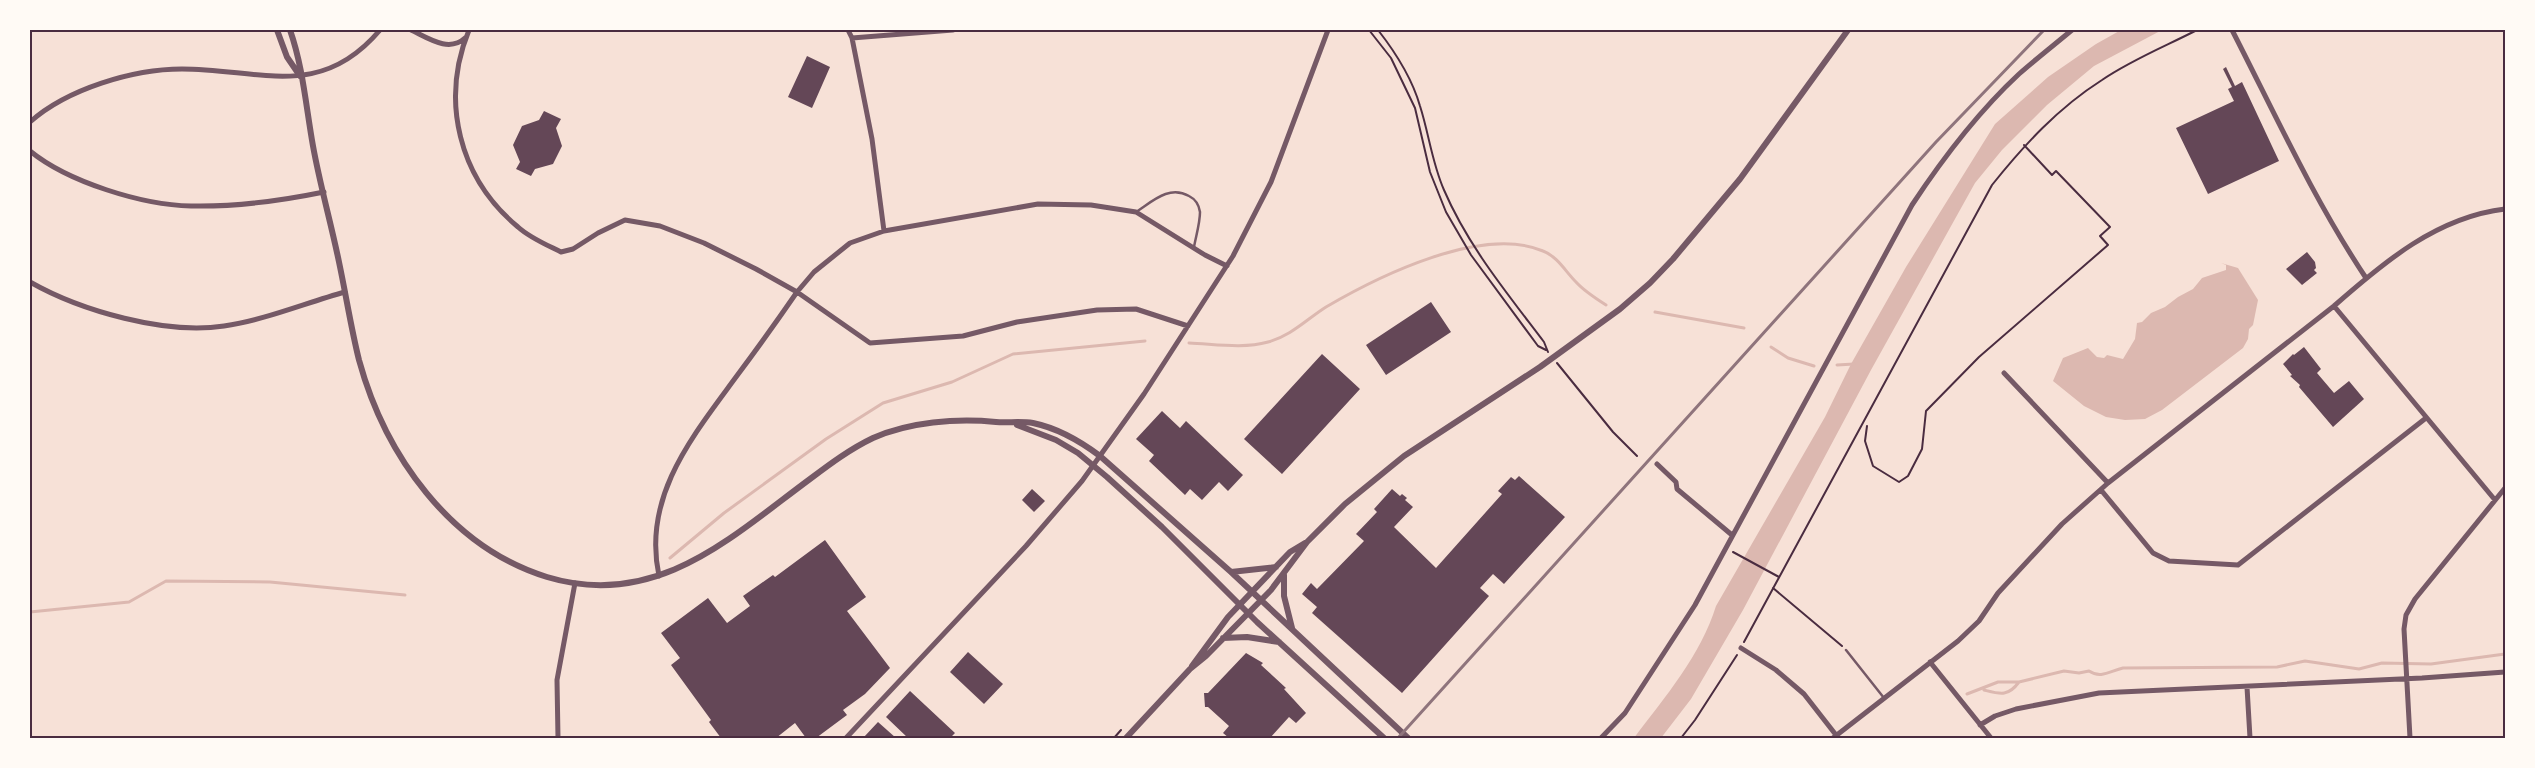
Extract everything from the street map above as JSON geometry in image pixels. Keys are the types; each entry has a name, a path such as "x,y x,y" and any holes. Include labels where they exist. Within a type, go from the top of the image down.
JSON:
{"street":[{"path":"277,30 287,57 300,77"},
{"path":"290,30 299,54 300,77 360,362 376,408 398,451 427,496 451,521 478,543 547,577 575,583 592,585 619,584 659,576 680,569 710,553 841,456 873,438 908,427 966,420 1013,423 1031,422 1063,433 1085,444 1100,456 1261,600 1408,738"},
{"path":"411,30 449,45 458,44 466,37"},
{"path":"469,30 458,78 454,110 468,165 479,184 518,228 561,252 573,249 598,232 626,220 660,226 704,244 796,292 870,342 962,336 1016,322 1097,310 1136,309 1188,326"},
{"path":"848,30 852,38 872,139 884,230"},
{"path":"852,38 952,30"},
{"path":"846,738 1026,546 1094,466 1171,353 1227,266 1271,182 1328,30"},
{"path":"1126,738 1190,669 1261,600 1284,575 1307,542 1345,504 1404,456 1552,358 1620,309 1673,259 1761,152 1848,30"},
{"path":"1601,738 1625,713 1663,657 1726,548 1912,206 1940,163 1981,113 2019,74 2072,30"},
{"path":"2232,30 2295,158 2335,230 2366,278"},
{"path":"30,122 77,93 128,76 152,72 185,69 267,77 300,77 334,66 358,52 381,31"},
{"path":"30,151 52,168 77,180 135,197 189,206 246,205 324,192"},
{"path":"659,576 654,542 665,491 678,461 695,432 796,292 832,255 850,243 884,230 1038,204 1091,205 1136,212 1227,266"},
{"path":"1741,648 1776,670 1804,694 1834,737 1885,699 1979,621 1998,593 2062,524 2108,483 2334,306 2366,278 2427,234 2446,224 2470,215 2505,208"},
{"path":"30,282 85,306 124,318 193,327 224,326 270,315 345,292"},
{"path":"2334,306 2495,500"},
{"path":"2004,373 2108,483"},
{"path":"2101,490 2154,553 2160,557 2170,561 2238,565 2426,418"},
{"path":"1013,423 1056,440 1078,453 1094,466 1162,527 1280,643 1384,738"},
{"path":"1657,464 1676,482 1677,489 1732,536"},
{"path":"2410,738 2404,624 2410,606 2505,488"},
{"path":"1190,669 1200,652 1240,604 1290,552 1307,542"},
{"path":"1230,572 1276,567"},
{"path":"1284,575 1284,596 1292,630"},
{"path":"558,738 556,716 557,680 575,583"},
{"path":"1223,638 1246,636 1280,643"},
{"path":"1930,662 1991,738"},
{"path":"1980,725 1995,716 2016,709 2099,693 2505,672"},
{"path":"2247,686 2250,738"}],"lane":[{"path":"1136,212 1171,191 1180,192 1192,198 1198,205 1200,212 1194,247"},
{"path":"1846,650 1885,699"}],"path":[{"path":"1369,30 1392,58 1415,108 1430,172 1446,212 1470,255 1538,346 1546,350 1544,342 1477,253 1469,239 1444,190 1420,105 1412,84 1399,57 1378,30"},
{"path":"1681,738 1695,720 1741,648 1992,185 2024,145 2059,111 2102,79 2197,30"},
{"path":"1867,426 1865,441 1873,466 1899,482 1908,476 1922,449 1926,412 1979,357 2108,246 2100,236 2110,227 2056,171 2052,175 2024,145"},
{"path":"1558,365 1613,432 1637,456"},
{"path":"1726,548 1779,577"},
{"path":"1773,588 1846,650"},
{"path":"1114,738 1127,724"}],"shaded area":[{"path":"2121,30 2162,30 2094,66 2047,105 2002,150 1975,183 1871,370 1743,610 1691,699 1661,738 1634,738 1670,691 1692,658 1716,606 1825,417 1851,364 1906,267 1995,124 2048,77 2096,44"},
{"path":"2221,263 2238,268 2258,300 2253,325 2249,329 2248,339 2243,348 2162,410 2145,419 2125,420 2106,417 2084,406 2053,381 2063,358 2088,348 2097,357 2104,358 2107,355 2123,359 2135,339 2137,323 2142,322 2151,313 2165,307 2193,289 2202,278 2226,270 2226,265"}],"building":[{"path":"807,56 830,67 812,108 788,97"},
{"path":"2226,67 2235,86 2242,82 2279,161 2208,194 2176,128 2234,101 2228,89 2232,87 2223,69"},
{"path":"544,111 561,119 556,128 562,146 553,164 535,169 531,176 516,169 520,162 513,145 522,126 539,120"},
{"path":"2307,252 2315,262 2316,268 2314,270 2317,273 2302,285 2286,269"},
{"path":"1431,302 1451,332 1386,375 1366,345"},
{"path":"2304,347 2321,369 2317,373 2334,393 2349,381 2364,399 2333,427 2299,387 2300,385 2290,376 2292,375 2283,364"},
{"path":"1322,354 1360,389 1282,474 1244,439"},
{"path":"1162,411 1180,428 1186,421 1243,475 1228,491 1219,482 1202,500 1190,489 1185,495 1149,461 1154,455 1136,439"},
{"path":"1519,476 1565,517 1504,584 1493,574 1480,588 1489,596 1402,693 1312,613 1317,607 1302,594 1311,583 1317,589 1364,541 1356,534 1377,512 1374,509 1392,489 1400,496 1402,494 1407,498 1405,500 1413,507 1394,527 1436,568 1502,494 1498,491 1511,477 1515,480"},
{"path":"1032,489 1045,501 1034,512 1022,500"},
{"path":"825,540 866,597 847,611 890,668 865,694 843,710 847,715 816,738 806,738 795,723 776,738 721,738 709,722 711,720 671,665 680,658 661,633 708,598 727,623 750,606 743,596 773,575 775,577"},
{"path":"968,652 1003,684 984,704 950,672"},
{"path":"1246,653 1263,663 1261,665 1286,688 1284,689 1306,713 1296,723 1289,717 1270,738 1229,738 1223,733 1229,726 1208,707 1205,707 1204,693 1208,693"},
{"path":"910,691 955,733 950,738 908,738 886,717"},
{"path":"878,722 896,738 864,737"}],"waterway":[{"path":"1189,343 1239,346 1268,342 1284,336 1326,307 1348,295 1402,269 1462,249 1491,244 1518,245 1543,251 1557,261 1583,288 1606,305"},
{"path":"1655,312 1744,328"},
{"path":"670,558 724,513 826,439 883,403 952,382 1013,354 1145,341"},
{"path":"1771,347 1788,358 1814,366"},
{"path":"1837,365 1854,364"},
{"path":"30,612 129,602 166,581 270,582 405,595"},
{"path":"1967,694 1998,682 2019,682 2064,671 2079,673 2089,671 2106,674 2123,668 2277,667 2305,661 2359,669 2382,663 2431,664 2505,654"},
{"path":"1984,690 2003,693 2011,690 2019,682"}],"railway":[{"path":"1398,738 1936,142 2044,30"}]}
